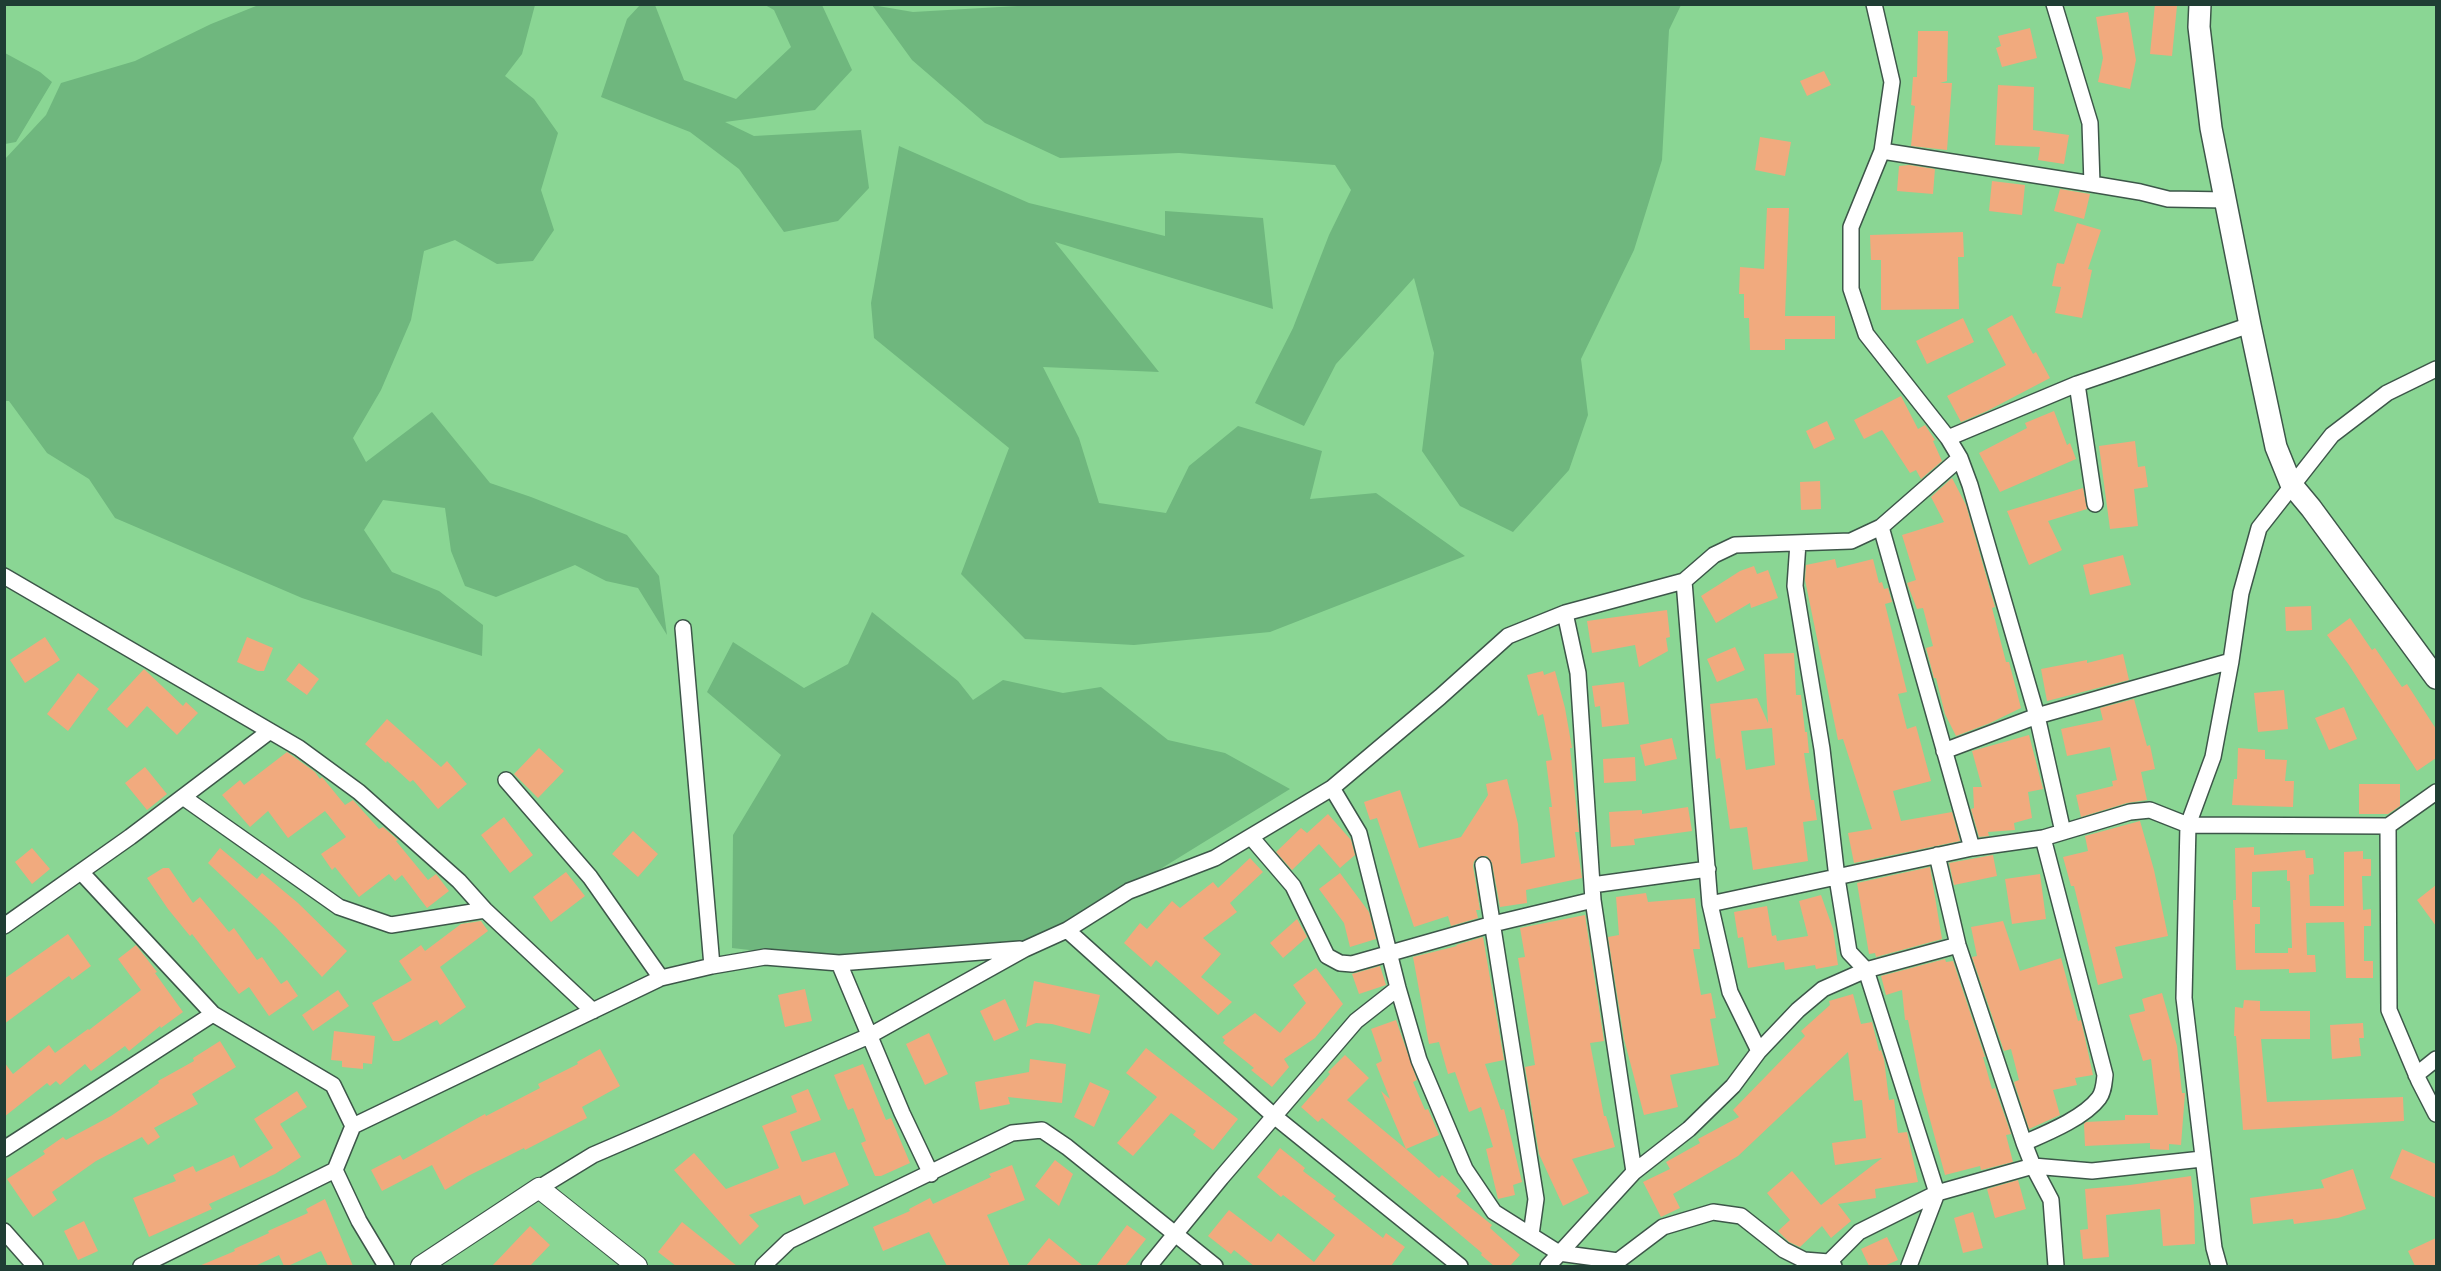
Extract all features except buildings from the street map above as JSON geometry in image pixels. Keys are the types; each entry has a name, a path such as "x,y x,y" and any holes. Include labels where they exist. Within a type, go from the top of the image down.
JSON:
{"main road":[{"path":"2188,4 2199,27"},
{"path":"2200,4 2199,27 2211,128 2276,447 2291,484 2436,678"}],"street":[{"path":"1874,4 1892,82 1882,151 1851,227 1851,288 1866,334 1948,438 1960,458 1970,485 2037,716 2063,832"},
{"path":"2054,4 2090,123 2092,184"},
{"path":"1882,151 2140,192 2168,199 2226,200"},
{"path":"1948,438 2077,384 2250,325"},
{"path":"2219,1266 2214,1248 2202,1159 2184,998 2188,825 2213,757 2241,593 2259,528 2291,484 2332,435 2387,393 2436,369"},
{"path":"2077,384 2096,504"},
{"path":"421,1266 593,1155 869,1036 1025,949 1067,930 1129,891 1215,858 1332,788 1508,636 1565,613 1684,581 1714,555 1735,545 1851,541 1881,527 1960,458"},
{"path":"1881,527 1972,848"},
{"path":"1798,543 1795,586 1822,749 1837,878 1849,952 1866,970 1937,1193 1909,1266"},
{"path":"4,576 299,748 359,792 459,881 485,910 593,1011"},
{"path":"1684,581 1710,904 1730,992 1759,1051"},
{"path":"1565,613 1578,673 1593,892 1634,1172"},
{"path":"683,628 712,966"},
{"path":"1944,751 2037,716 2231,661"},
{"path":"4,926 81,872 270,731"},
{"path":"506,780 590,877 662,978"},
{"path":"1332,788 1359,833 1398,988 1419,1060 1465,1169 1494,1212 1559,1253 1616,1264 1663,1227 1713,1212 1741,1216 1784,1250 1804,1260 1832,1264 1859,1232 1937,1193 2033,1166 2092,1171 2202,1159"},
{"path":"1710,904 1972,848 2043,838 2130,812 2150,810 2188,825 2388,826 2436,792"},
{"path":"183,797 339,907 391,925 485,910"},
{"path":"2388,826 2389,1010 2416,1075 2436,1114"},
{"path":"1251,837 1293,886 1327,956 1340,963 1352,964 1493,924 1593,892 1708,869"},
{"path":"2024,1143 2066,1124 2098,1099 2103,1089 2105,1075 2043,838"},
{"path":"1937,855 1958,945 2024,1143 2051,1200 2056,1266"},
{"path":"1483,864 1536,1199 1531,1235"},
{"path":"81,872 213,1014 333,1085 353,1126"},
{"path":"1067,930 1274,1116 1460,1266"},
{"path":"1548,1266 1634,1172 1689,1129 1733,1086 1759,1051 1798,1010 1823,989 1866,970 1958,945"},
{"path":"141,1266 334,1170 353,1126 662,978 765,957 840,963 1025,949"},
{"path":"840,963 902,1113 931,1174"},
{"path":"1149,1266 1356,1022 1398,988"},
{"path":"4,1149 213,1014"},
{"path":"2416,1075 2436,1059"},
{"path":"763,1266 789,1241 1012,1133 1042,1130 1067,1147 1215,1266"},
{"path":"334,1170 359,1221 386,1266"},
{"path":"539,1188 637,1266"},
{"path":"4,1231 35,1266"}],"green space":[{"path":"261,4 535,5 522,54 505,76 534,99 558,133 541,190 554,230 533,261 497,264 455,240 424,251 411,320 381,390 353,438 366,462 432,412 490,483 627,535 659,576 667,635 638,588 606,581 575,565 496,597 465,586 451,551 445,508 383,500 364,530 392,572 439,591 483,625 482,656 302,598 115,518 89,479 47,453 9,401 5,401 5,159 46,115 61,83 135,61 211,24"},
{"path":"1052,4 1681,5 1669,30 1662,160 1634,250 1581,359 1588,415 1569,470 1513,532 1460,506 1422,451 1434,353 1414,278 1336,364 1304,426 1255,403 1293,328 1329,235 1351,190 1335,165 1179,153 1060,158 985,123 912,60 872,5 913,12"},
{"path":"5,5 2436,5 2436,1266 5,1266"},
{"path":"640,5 655,5 684,80 736,99 791,47 774,10 765,5 822,5 852,70 815,110 725,122 754,136 861,130 869,188 838,221 784,232 739,169 690,132 601,97 627,19"},
{"path":"5,53 40,72 52,82 16,142 5,144"},
{"path":"899,146 1029,203 1165,236 1165,211 1263,218 1273,309 1055,242 1159,372 1043,367 1079,438 1099,503 1166,513 1189,466 1238,426 1322,451 1310,499 1376,493 1465,556 1270,632 1134,645 1025,639 961,574 1009,448 874,338 871,303"},
{"path":"872,612 958,681 973,700 1003,680 1063,693 1101,687 1168,740 1225,753 1290,789 1047,939 829,959 732,948 733,835 781,755 707,692 733,642 804,688 848,664"}]}
